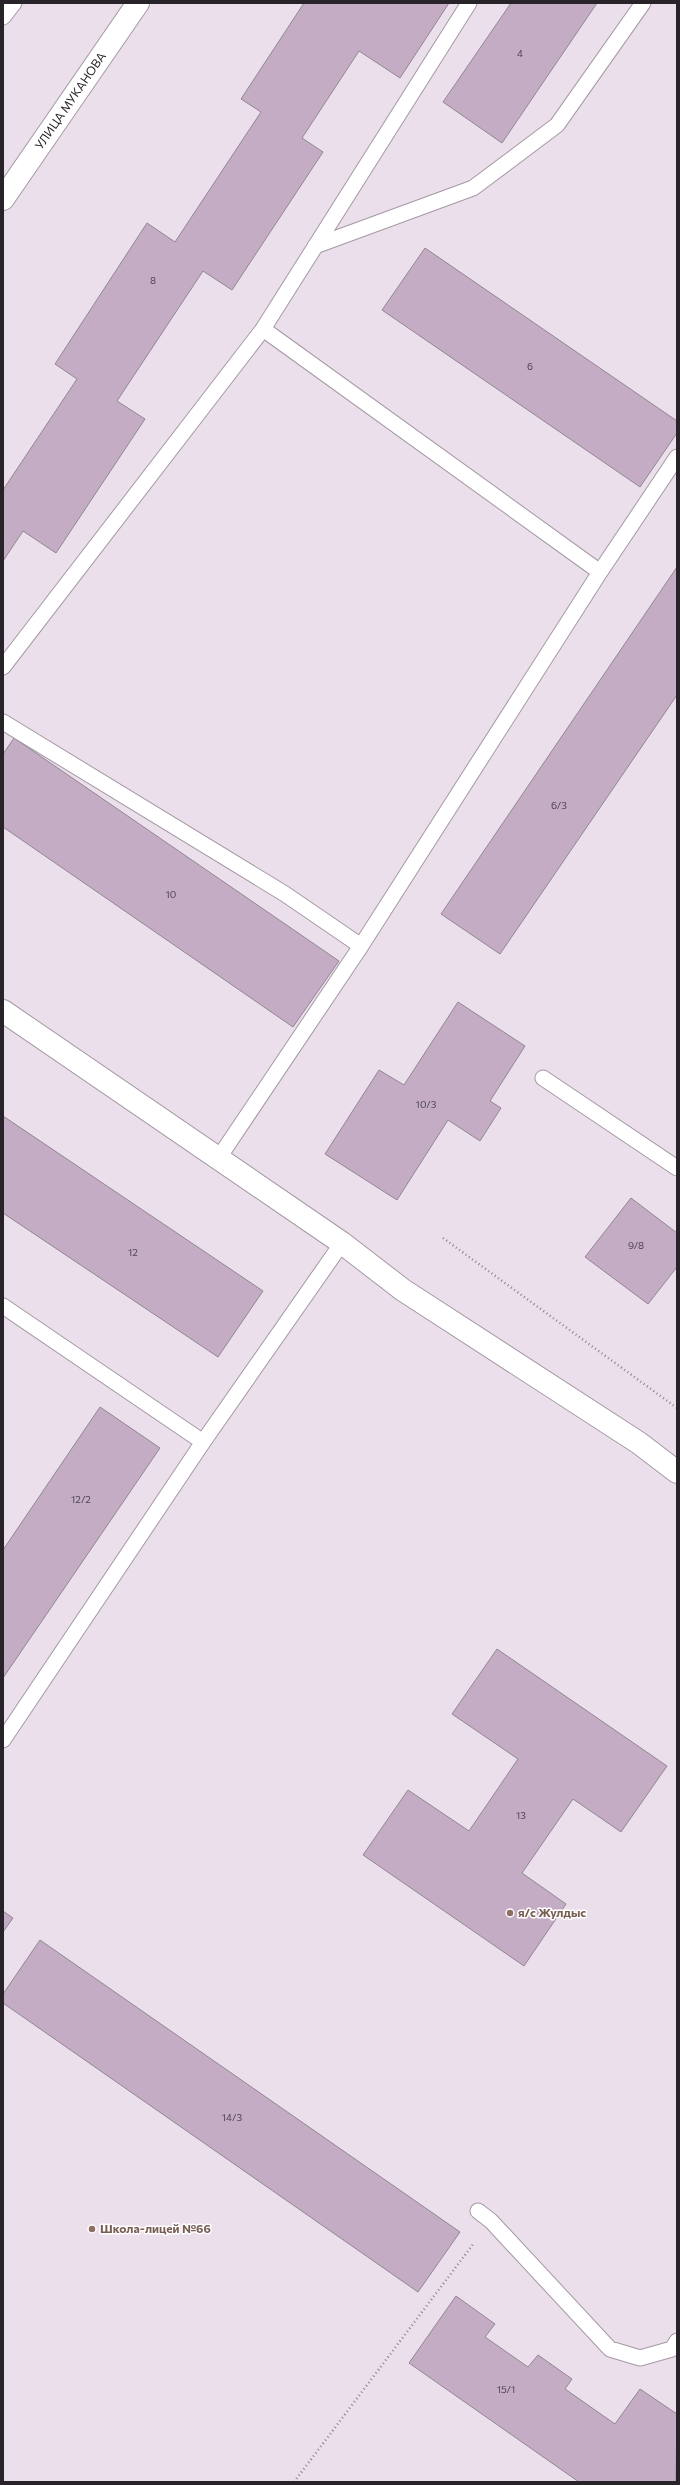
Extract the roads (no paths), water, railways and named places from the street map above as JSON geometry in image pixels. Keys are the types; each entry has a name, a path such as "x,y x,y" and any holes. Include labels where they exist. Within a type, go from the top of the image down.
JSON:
{"street":[{"name":"УЛИЦА МУКАНОВА","path":"3,199 138,3"},
{"path":"3,1011 342,1243 403,1290 639,1443 677,1472"}],"lane":[{"path":"3,17 14,3"},
{"path":"3,667 263,329 469,3"},
{"path":"315,246 473,188 479,184 557,125 643,3"},
{"path":"263,329 600,572"},
{"path":"218,1159 361,946 600,572 677,457"},
{"path":"3,722 286,894 361,946"},
{"path":"543,1078 677,1168"},
{"path":"3,1740 203,1442 342,1243"},
{"path":"3,1306 203,1442"},
{"path":"478,2211 491,2221 610,2349 640,2358 672,2349 677,2341"}],"place":[{"name":"я/c Жулдыс","path":"510,1913"},
{"name":"Школа-лицей №66","path":"92,2229"}]}
